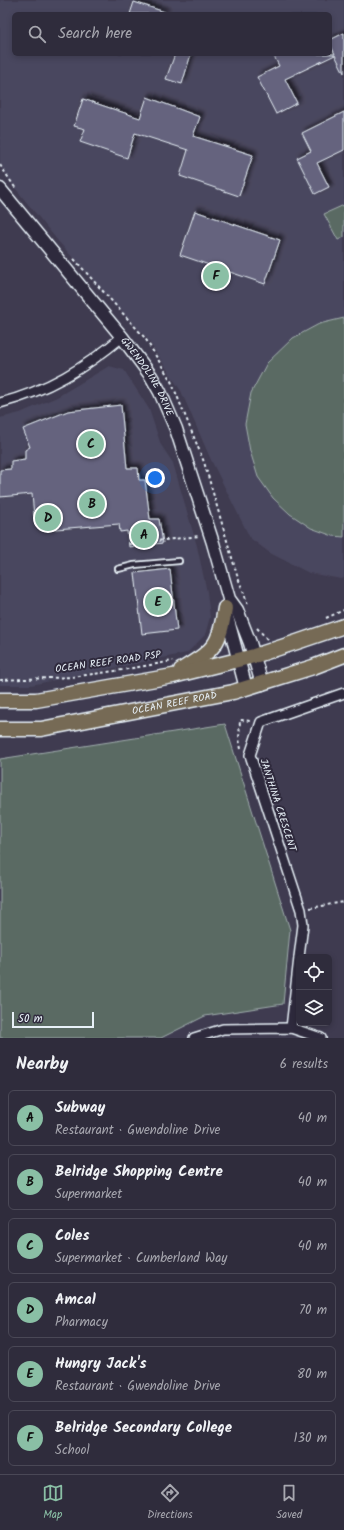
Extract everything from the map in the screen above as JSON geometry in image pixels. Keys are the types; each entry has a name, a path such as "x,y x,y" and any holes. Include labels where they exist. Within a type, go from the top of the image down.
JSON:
{"main road":[{"path":"173,676 209,652 216,643 222,628 227,604"},
{"path":"0,700 36,700 173,676 254,656 344,626"},
{"name":"OCEAN REEF ROAD","path":"0,730 41,729 246,688 262,684 344,655"}],"street":[{"name":"GWENDOLINE DRIVE","path":"0,189 122,337 151,376 160,392 176,429 213,543 238,660 246,688"},
{"path":"0,403 24,397 68,376 88,364 122,337"},
{"name":"GWENDOLINE DRIVE","path":"227,604 237,610 254,656 262,684"},
{"name":"JANTHINA CRESCENT","path":"299,954 303,925 301,910 250,755 261,722 344,693"},
{"name":"JANTHINA CRESCENT","path":"292,1028 296,988"},
{"path":"194,1038 223,1029 292,1028 322,1038"}],"lane":[{"path":"118,569 134,565 179,562"}],"path":[{"path":"129,544 200,536 201,540"},
{"name":"OCEAN REEF ROAD PSP","path":"0,680 72,677 176,660"},
{"path":"240,720 239,739 241,750"},
{"path":"301,910 344,902"}],"shaded area":[{"path":"0,0 344,0 344,578 341,579 309,573 270,553 250,538 211,460 181,391 146,337 119,310 58,241 11,183 0,166"},
{"path":"109,366 124,370 149,409 161,445 173,463 197,546 207,592 210,617 205,635 187,653 31,685 0,685 0,418 20,413 57,397"}],"green space":[{"path":"344,205 344,237 338,240 324,214"},
{"path":"344,318 344,537 333,536 311,528 290,514 273,498 258,477 250,451 245,424 251,393 267,363 293,338 319,324"},
{"path":"225,724 290,930 283,1004 205,1016 161,1038 0,1038 0,759"}],"building":[{"path":"134,2 165,12 131,12"},
{"path":"344,33 344,73 335,55 285,79 297,103 276,114 257,77 279,66 274,56 332,56 332,54 335,54 332,48 332,39"},
{"path":"174,56 190,56 182,84 166,79"},
{"path":"147,97 200,117 193,136 253,155 239,196 180,176 188,150 135,133 127,158 80,142 85,129 74,126 83,99 140,118"},
{"path":"344,112 344,150 317,163 329,187 315,194 297,158 311,151 302,133"},
{"path":"195,211 280,240 265,284 180,255"},
{"path":"121,405 127,468 138,468 139,480 145,480 150,519 159,519 163,543 129,547 127,531 120,532 119,524 43,530 41,516 34,516 32,494 0,497 0,470 11,469 11,461 25,459 25,450 30,447 23,429 68,411"},
{"path":"170,569 177,630 142,634 135,573"}],"place":[{"name":"Belridge Secondary College","path":"216,276"},
{"name":"Coles","path":"91,444"},
{"name":"Belridge Shopping Centre","path":"92,504"},
{"name":"Amcal","path":"48,518"},
{"name":"Subway","path":"144,535"},
{"name":"Hungry Jack's","path":"158,602"}]}
